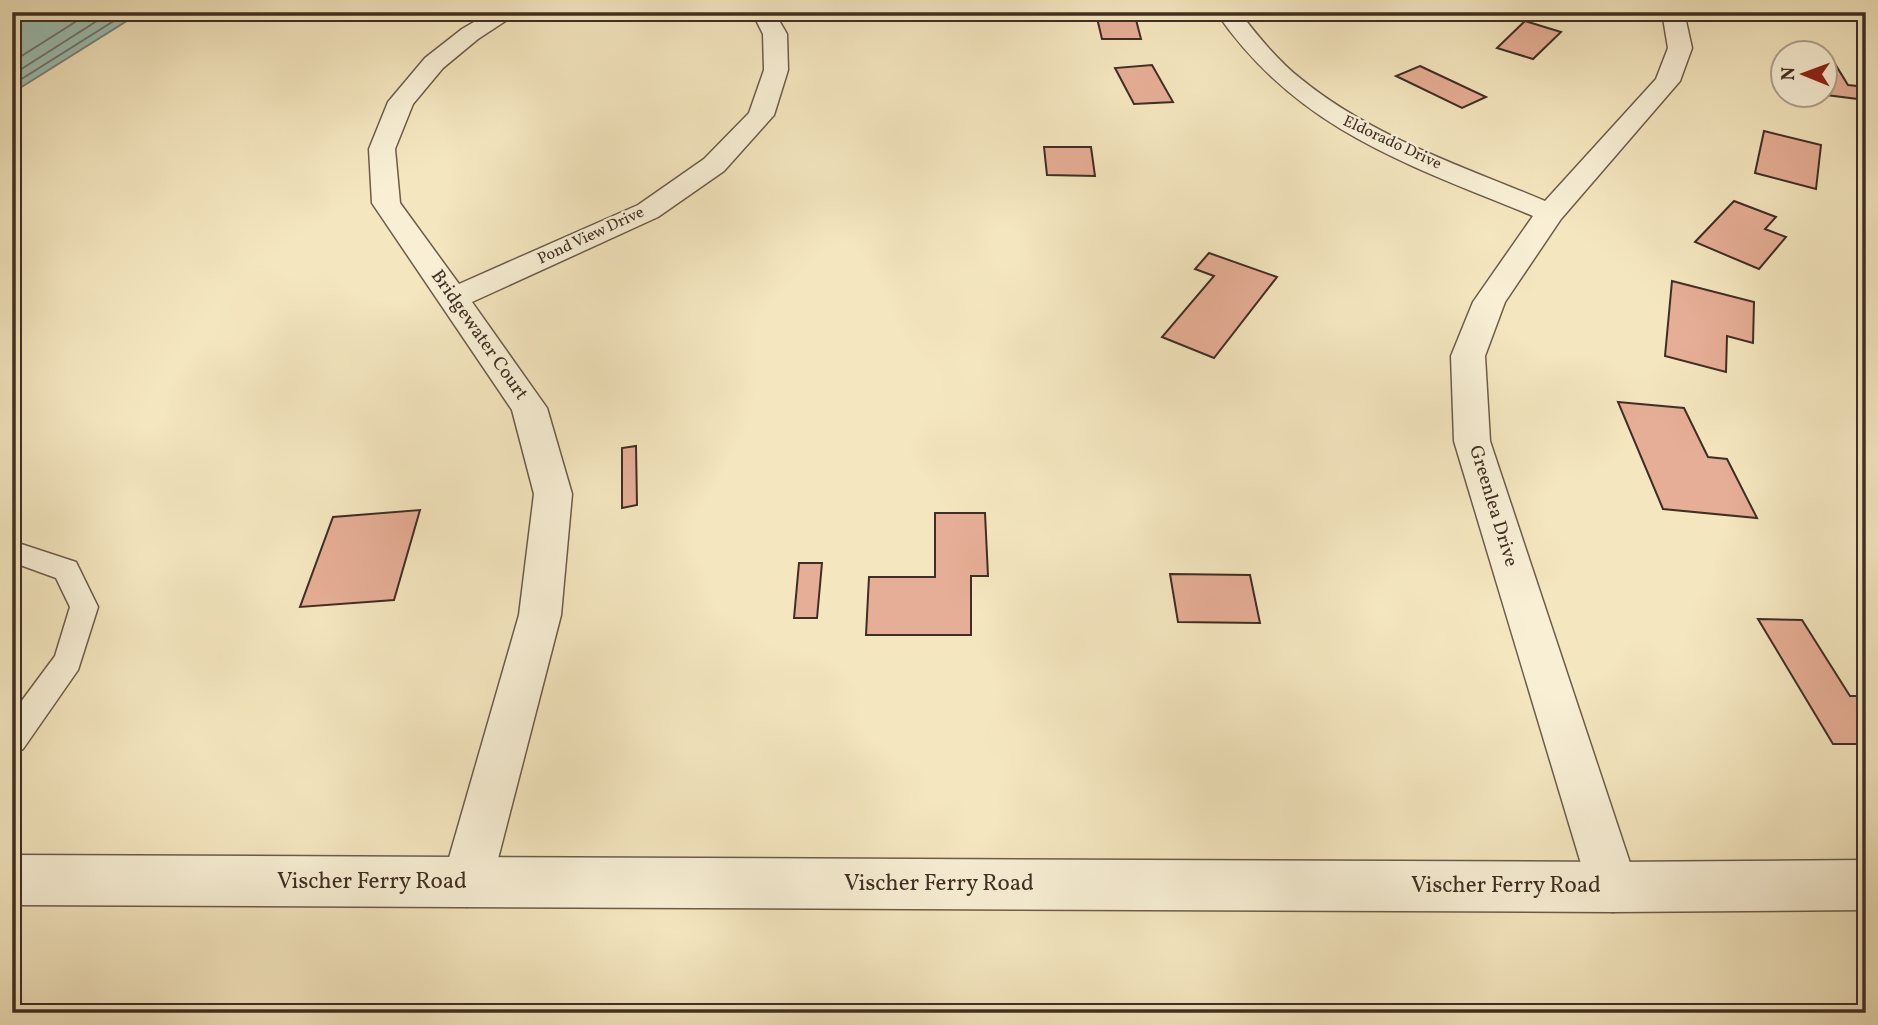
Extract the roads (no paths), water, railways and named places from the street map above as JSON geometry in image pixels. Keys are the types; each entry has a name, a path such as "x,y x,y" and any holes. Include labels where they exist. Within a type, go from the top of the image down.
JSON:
{"street":[{"name":"Pond View Drive","path":"454,298 648,211 714,165 761,116 776,70 775,34 763,12"},
{"name":"Eldorado Drive","path":"1227,12 1246,42 1276,73 1313,102 1357,130 1550,213"},
{"name":"Greenlea Drive","path":"1613,887 1472,441 1468,356 1489,302 1550,213 1668,81 1680,48 1673,12"},
{"name":"Bridgewater Court","path":"467,883 540,615 553,494 529,408 386,202 382,149 401,102 425,73 494,15"},
{"name":"Vischer Ferry Road","path":"12,880 1613,887 1866,885"}],"lane":[{"path":"12,551 66,570 84,607 68,661 12,739"}],"water":[{"path":"28,12 141,12 12,93 12,22"}]}
